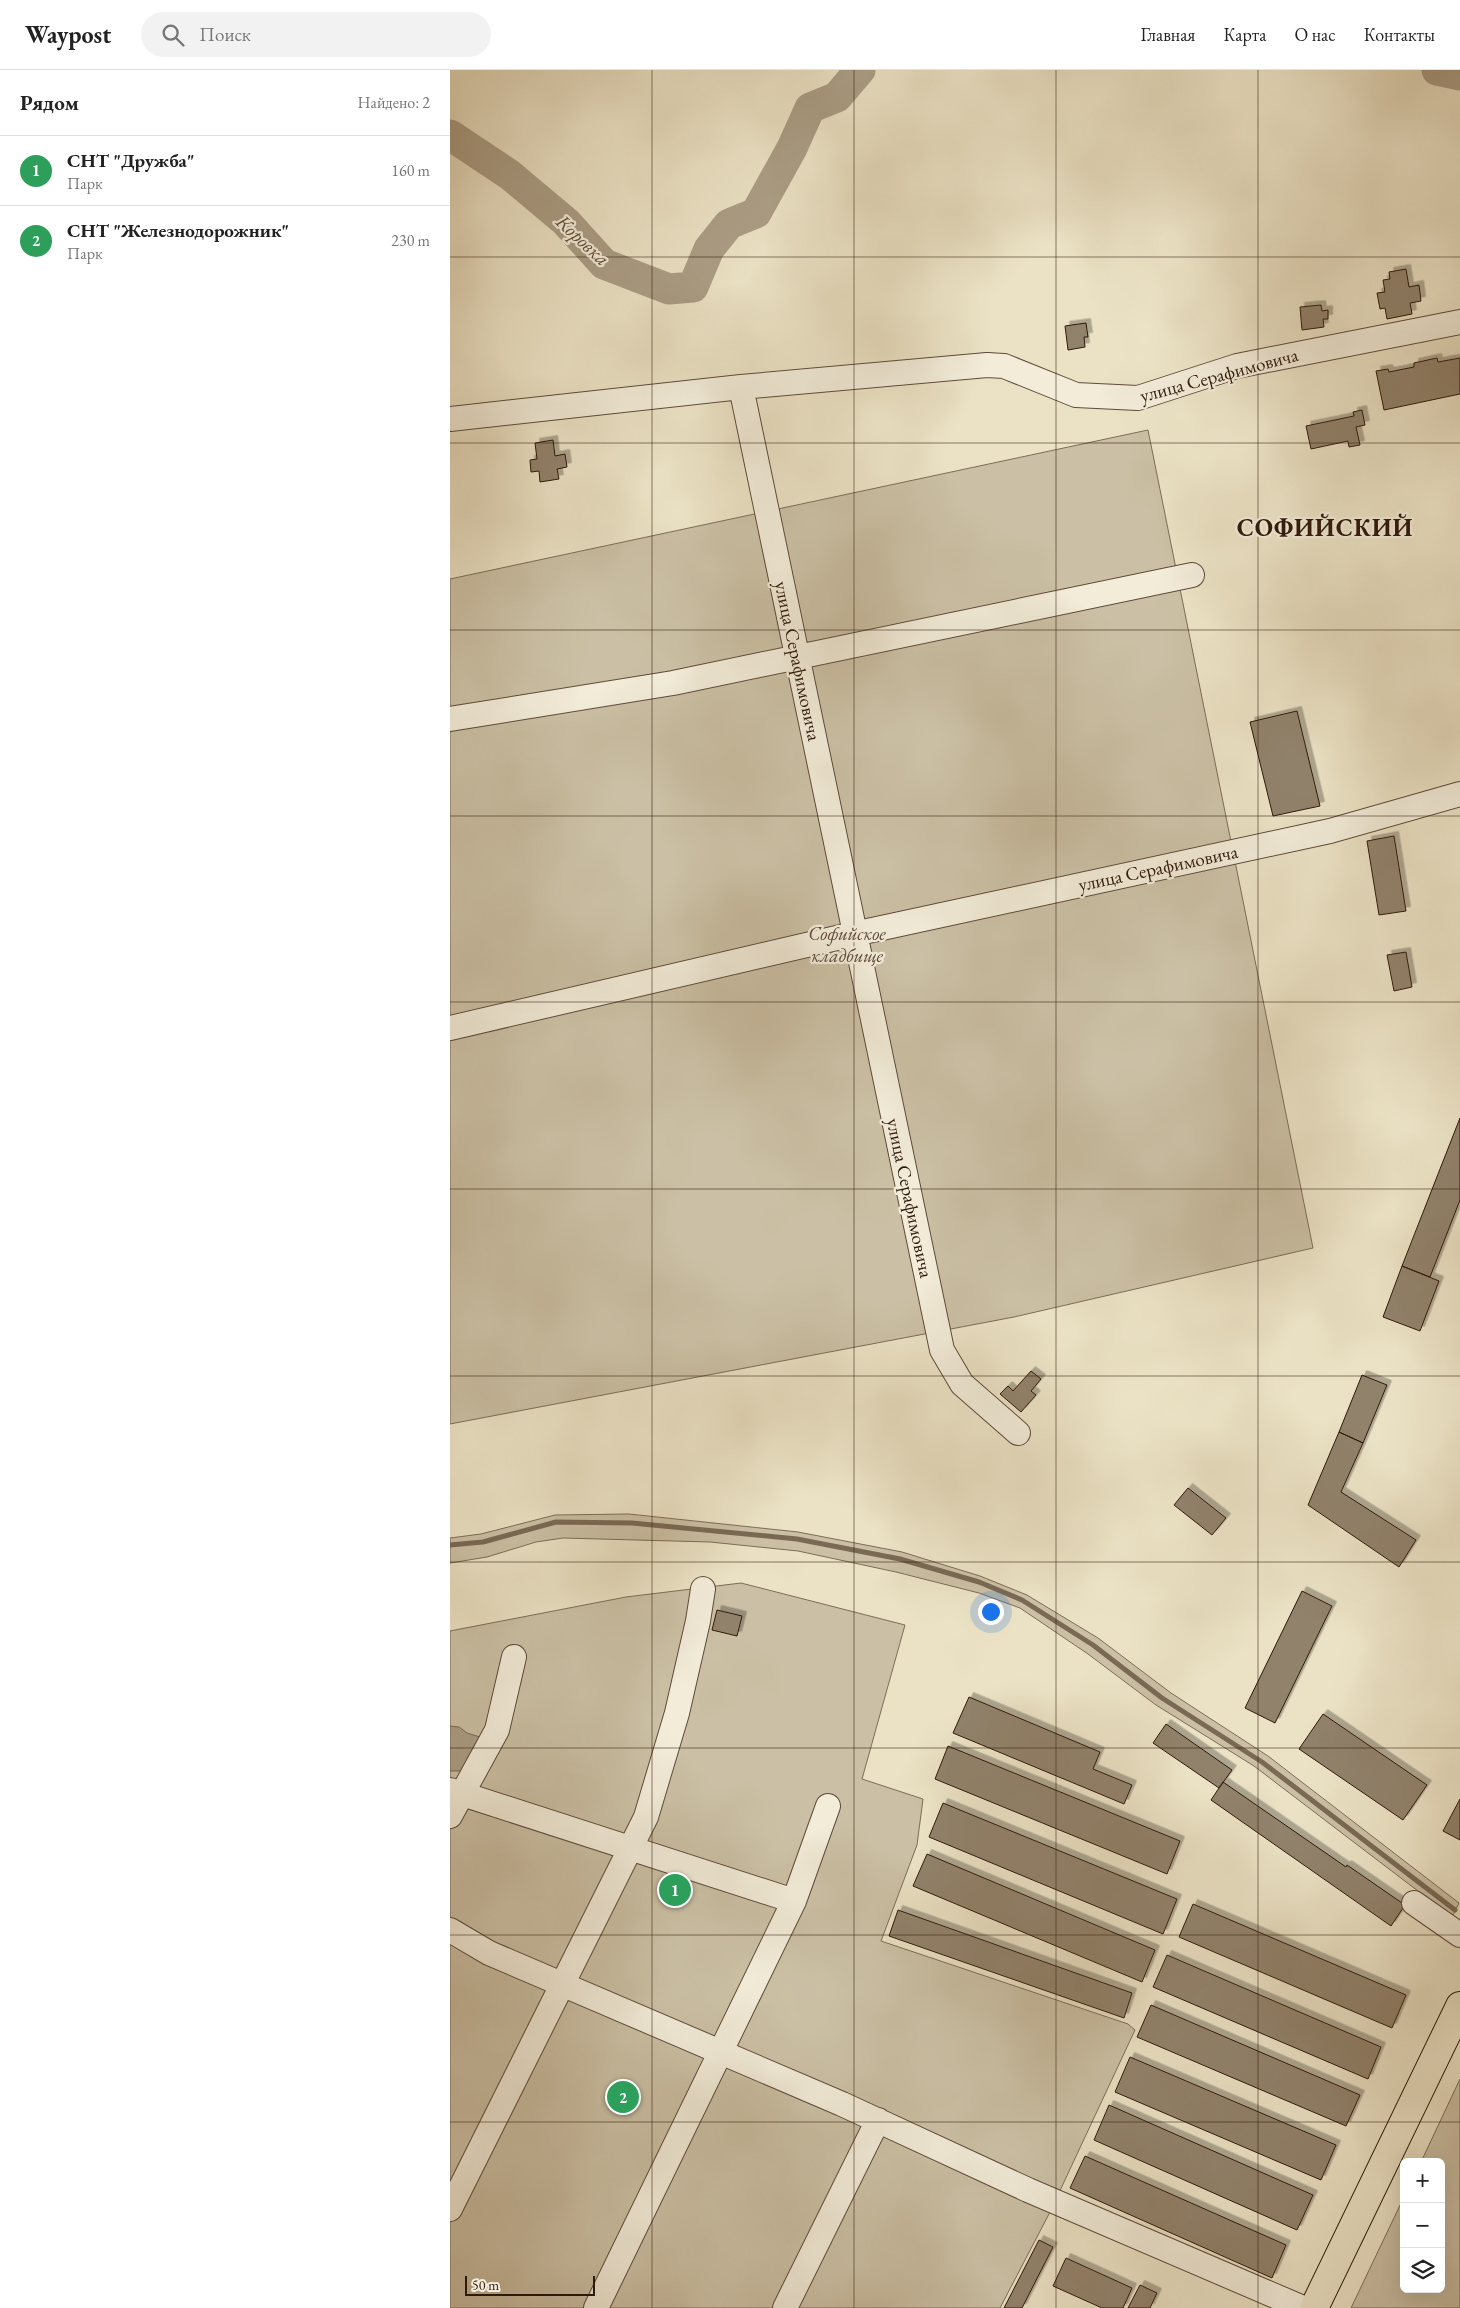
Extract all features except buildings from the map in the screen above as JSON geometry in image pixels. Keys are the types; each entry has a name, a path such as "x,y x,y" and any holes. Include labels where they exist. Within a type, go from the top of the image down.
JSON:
{"main road":[{"path":"1314,2308 1460,2006"}],"street":[{"name":"улица Серафимовича","path":"450,419 741,388 987,365 1004,366 1076,395 1138,398 1237,366 1460,322"},
{"name":"улица Серафимовича","path":"741,388 942,1350 962,1384 1018,1433"},
{"path":"450,719 673,683 1192,575"},
{"name":"улица Серафимовича","path":"450,1028 854,934 1330,831 1460,794"},
{"path":"450,2209 646,1817 677,1713 698,1621 702,1589"},
{"path":"450,1816 456,1792 497,1730 514,1657"},
{"path":"456,1792 794,1901"},
{"path":"596,2308 794,1901 828,1806"},
{"path":"1414,1903 1460,1934"},
{"path":"450,1930 489,1953 878,2120 1028,2190 1304,2308"},
{"path":"785,2308 878,2120"}],"green space":[{"name":"Софийское кладбище","path":"1148,430 1313,1248 1014,1317 450,1424 450,579"},
{"path":"629,1514 798,1532 902,1552 980,1576 1027,1595 1098,1638 1171,1693 1268,1756 1459,1903 1452,1917 1254,1766 1156,1705 1088,1654 1020,1608 979,1593 896,1572 798,1551 710,1542 563,1538 536,1542 487,1557 450,1563 450,1538 481,1534 555,1515"},
{"path":"741,1583 905,1625 862,1779 923,1799 917,1845 881,1941 1128,2024 1135,2030 1050,2212 1000,2308 450,2308 450,1631 626,1597"},
{"path":"1460,2079 1460,2308 1351,2308 1400,2205 1400,2293 1445,2293 1445,2158 1423,2158"}],"shaded area":[{"path":"450,1726 459,1727 467,1733 480,1737 468,1768 460,1771 450,1771"}],"waterway":[{"name":"Коровка","path":"450,135 510,175 566,222 604,264 669,289 693,287 709,249 729,224 756,213 792,148 810,108 837,97 860,70"},
{"name":"Коровка","path":"1437,70 1460,75"},
{"path":"450,1545 483,1542 556,1522 632,1523 797,1539 900,1559 979,1582 1022,1600 1093,1645 1162,1698 1262,1762 1455,1910"}],"place":[{"name":"СНТ \"Дружба\"","path":"675,1890"},
{"name":"СНТ \"Железнодорожник\"","path":"623,2097"}],"district":[{"name":"СОФИЙСКИЙ","path":"1325,527"}]}
